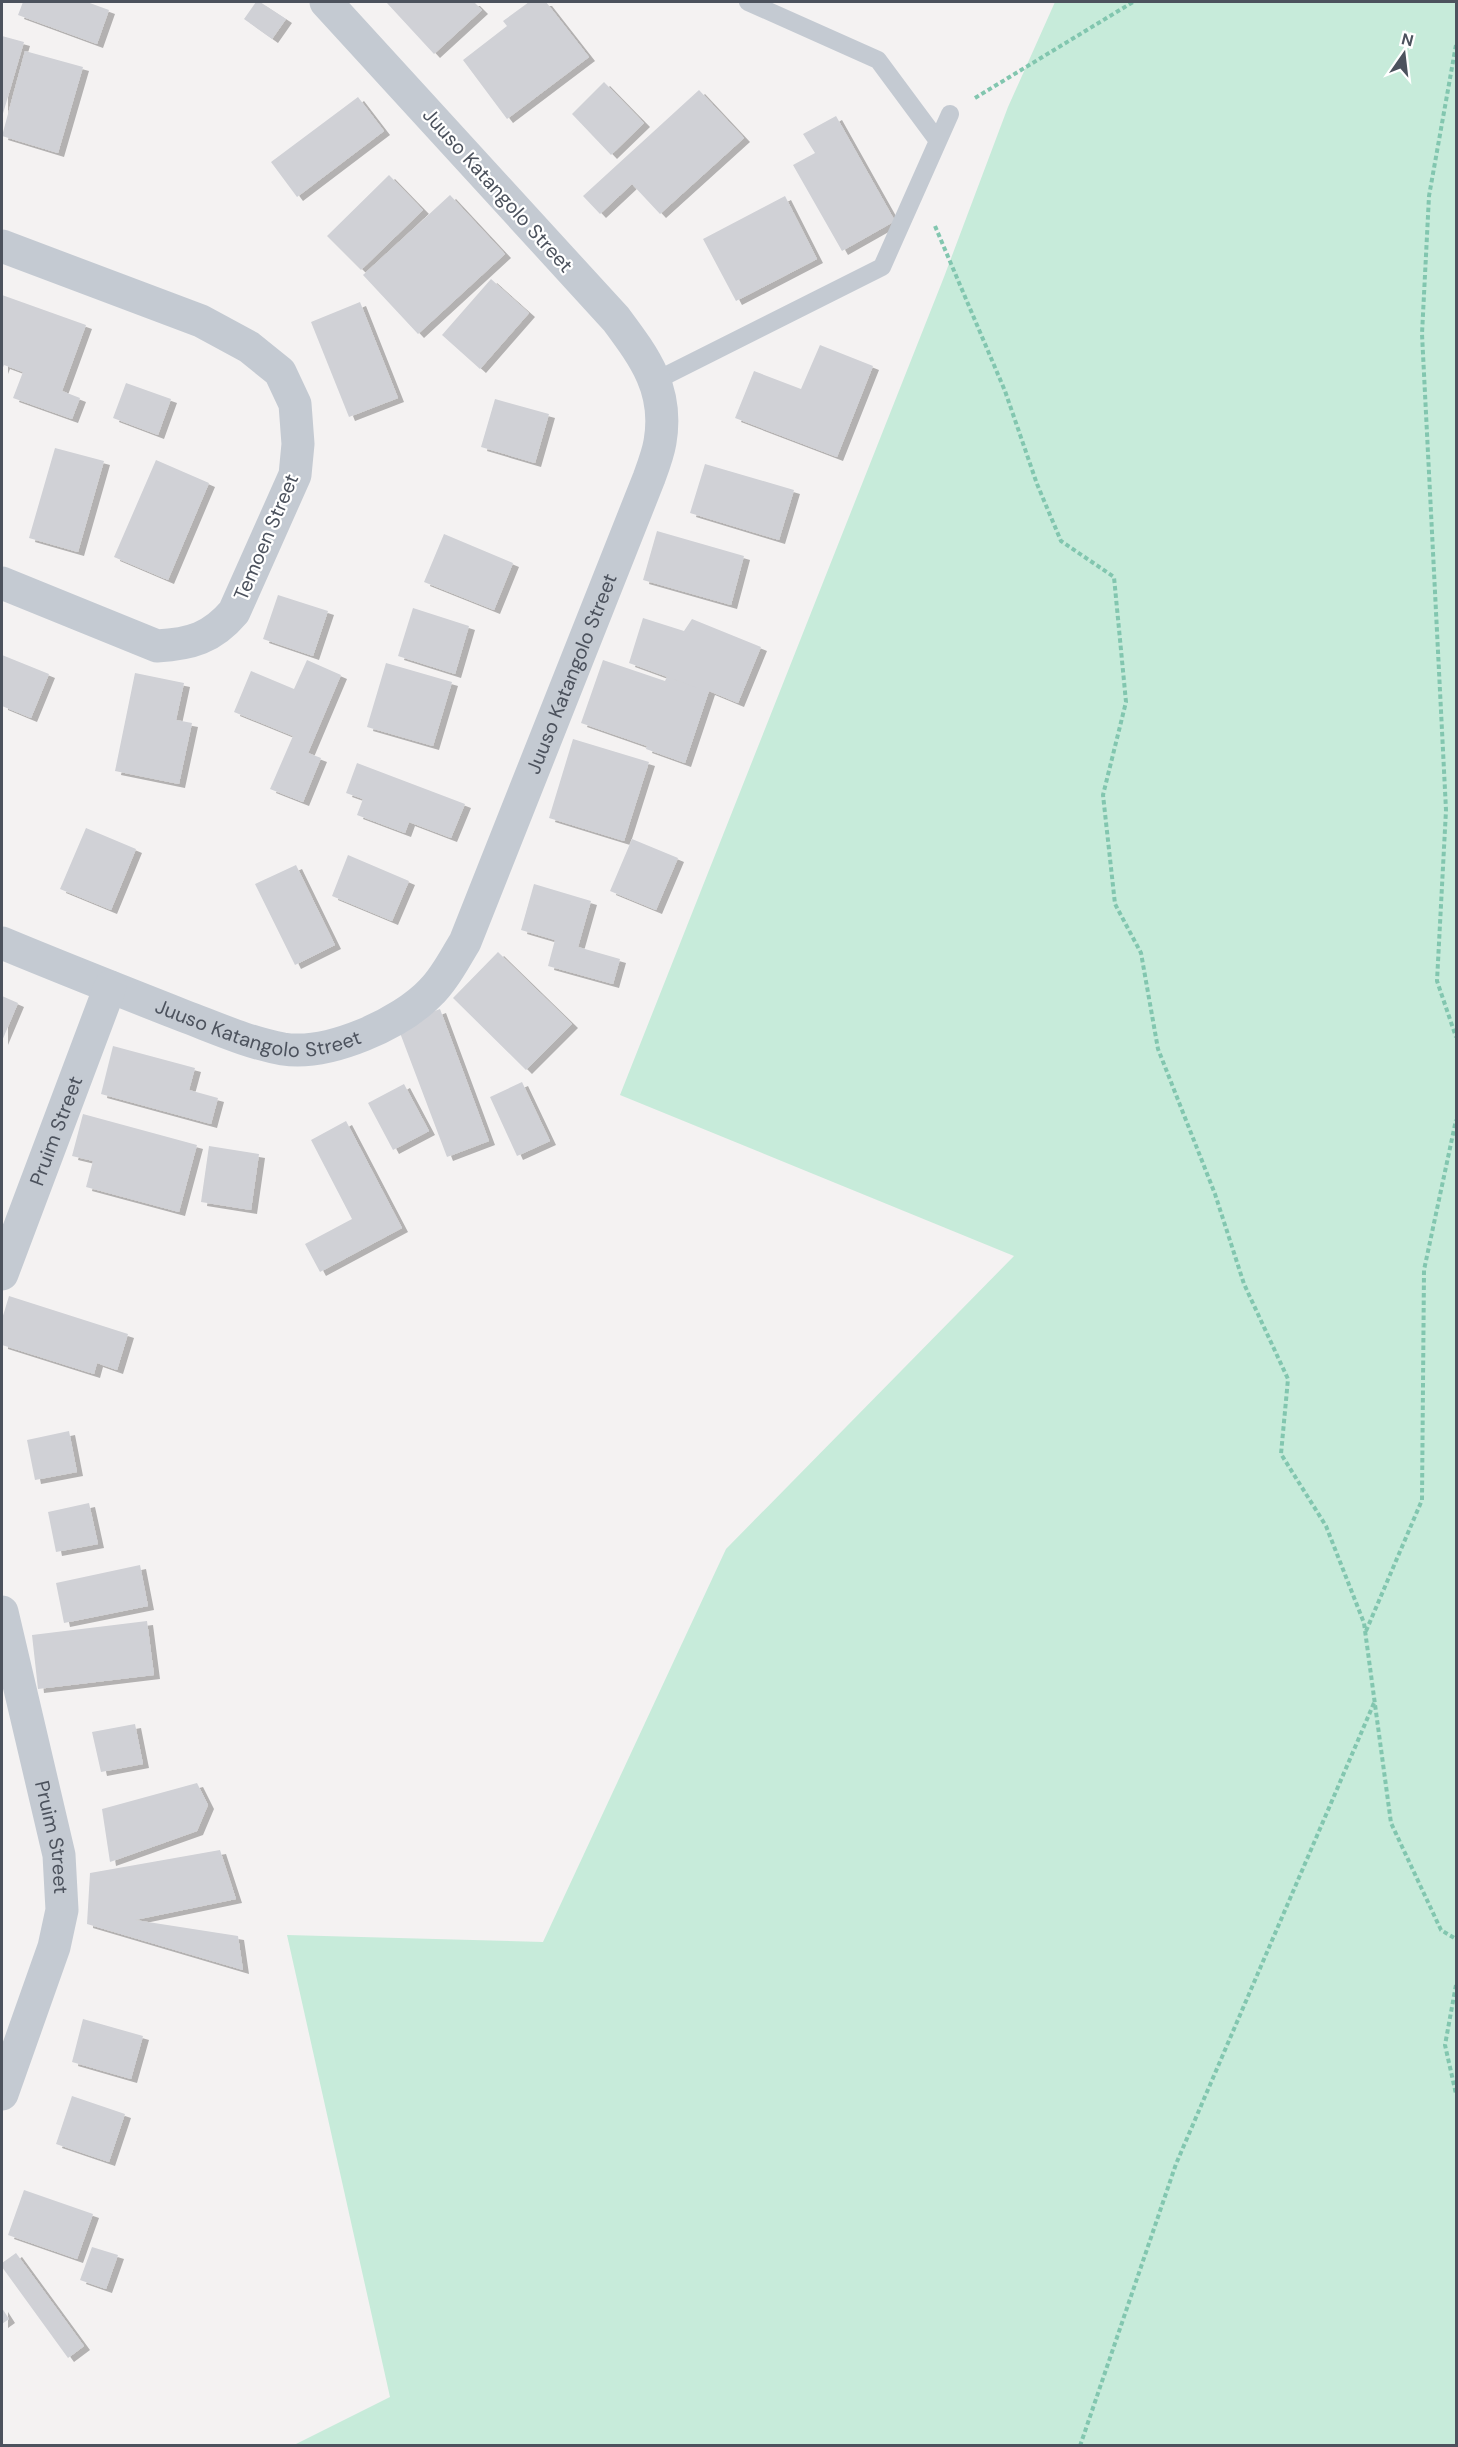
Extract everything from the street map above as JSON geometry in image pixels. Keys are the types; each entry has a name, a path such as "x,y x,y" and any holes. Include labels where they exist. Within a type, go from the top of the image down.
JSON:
{"street":[{"name":"Juuso Katangolo Street","path":"2,943 243,1038 285,1049 323,1048 371,1032 405,1013 432,991 465,942 649,478 660,442 661,414 657,381 640,351 616,319 326,2"},
{"name":"Temoen Street","path":"2,246 201,321 249,347 280,372 295,404 298,444 295,475 234,612 223,626 206,636 182,645 157,646 2,583"},
{"name":"Pruim Street","path":"2,1274 110,987"},
{"name":"Pruim Street","path":"2,1612 59,1855 62,1892 62,1910 54,1947 2,2094"}],"lane":[{"path":"748,2 878,60 938,141"},
{"path":"657,381 882,267 950,114"}],"path":[{"path":"950,114 1133,2"},
{"path":"1456,45 1429,196 1422,334 1446,810 1437,981 1456,1037"},
{"path":"918,186 1005,391 1037,484 1061,541 1114,578 1126,702 1102,795 1115,904 1141,953 1158,1049 1215,1194 1244,1284 1288,1379 1281,1454 1326,1526 1364,1623 1390,1823 1442,1930 1456,1939"},
{"path":"1365,1631 1422,1500 1424,1270 1456,1120"},
{"path":"1080,2445 1176,2164 1375,1703"},
{"path":"1456,1985 1445,2045 1456,2094"}],"green space":[{"path":"1055,2 1456,2 1456,2445 294,2445 390,2397 287,1935 543,1942 726,1549 1014,1256 620,1095 944,277 1008,107"}],"building":[{"path":"23,2 87,2 109,10 97,44 18,15"},
{"path":"256,2 260,2 286,19 272,39 244,19"},
{"path":"386,2 474,2 482,10 434,54"},
{"path":"529,2 546,2 589,57 507,119 463,60 507,26 503,21"},
{"path":"2,36 24,42 2,117"},
{"path":"25,51 83,67 58,153 2,136"},
{"path":"604,82 644,123 611,155 572,114"},
{"path":"699,90 744,138 660,214 632,184 600,214 583,196"},
{"path":"358,97 384,131 297,197 271,162"},
{"path":"836,116 895,221 842,251 793,165 815,153 803,134"},
{"path":"389,175 423,210 361,270 327,236"},
{"path":"450,195 505,254 418,334 363,275"},
{"path":"785,196 817,259 736,301 703,239"},
{"path":"491,279 529,313 480,369 442,335"},
{"path":"2,295 86,325 62,391 80,398 72,419 13,398 23,372 4,365 2,370"},
{"path":"360,302 398,398 349,417 311,322"},
{"path":"820,345 873,366 837,457 735,418 754,371 801,389"},
{"path":"126,383 171,399 158,435 113,418"},
{"path":"495,399 549,414 535,463 481,447"},
{"path":"55,448 104,461 78,552 29,538"},
{"path":"156,460 209,483 168,580 114,557"},
{"path":"705,464 794,490 779,540 690,513"},
{"path":"657,531 744,556 731,605 643,580"},
{"path":"444,534 513,563 494,610 424,582"},
{"path":"278,595 328,611 313,656 263,639"},
{"path":"413,608 469,626 455,674 398,656"},
{"path":"643,618 684,631 692,619 761,647 738,703 709,691 685,763 646,749 647,746 581,723 603,660 665,681 667,677 706,691 629,663"},
{"path":"2,655 49,674 31,718 2,706"},
{"path":"307,660 341,675 308,753 321,758 303,802 270,789 293,736 234,712 251,671 294,689"},
{"path":"386,663 452,682 433,746 367,727"},
{"path":"135,673 184,683 176,720 192,723 179,784 115,771"},
{"path":"573,739 649,762 624,841 549,818"},
{"path":"357,763 465,804 451,838 409,822 405,833 357,815 363,799 346,793"},
{"path":"86,828 136,849 111,910 60,889"},
{"path":"632,839 678,858 656,910 610,891"},
{"path":"348,855 409,881 392,921 332,896"},
{"path":"296,865 335,945 295,965 255,884"},
{"path":"534,884 591,901 578,947 620,959 613,984 548,966 555,940 521,930"},
{"path":"498,952 572,1024 526,1070 453,998"},
{"path":"2,996 18,1003 2,1041"},
{"path":"440,1009 489,1141 447,1157 397,1025"},
{"path":"113,1046 195,1068 189,1090 218,1098 211,1124 101,1094"},
{"path":"522,1082 550,1141 517,1156 490,1097"},
{"path":"404,1084 429,1131 393,1150 368,1103"},
{"path":"83,1114 197,1145 179,1212 86,1187 93,1161 72,1156"},
{"path":"346,1121 402,1228 320,1272 305,1244 352,1219 311,1140"},
{"path":"209,1146 259,1154 251,1210 201,1202"},
{"path":"9,1296 128,1334 117,1370 97,1363 94,1374 2,1345 2,1319"},
{"path":"69,1431 77,1472 35,1480 27,1440"},
{"path":"89,1503 98,1544 56,1552 48,1512"},
{"path":"140,1565 148,1606 64,1623 56,1583"},
{"path":"147,1621 154,1675 38,1689 32,1635"},
{"path":"135,1724 143,1764 101,1772 92,1732"},
{"path":"197,1783 208,1805 197,1831 110,1862 102,1809"},
{"path":"220,1850 236,1899 135,1920 238,1936 243,1970 87,1924 90,1873"},
{"path":"83,2019 143,2036 131,2079 72,2062"},
{"path":"72,2096 125,2114 109,2162 56,2144"},
{"path":"24,2190 93,2214 77,2259 8,2235"},
{"path":"92,2247 118,2255 106,2289 80,2280"},
{"path":"16,2253 84,2346 68,2358 2,2267 2,2263"},
{"path":"2,2308 9,2319 2,2324"}]}
